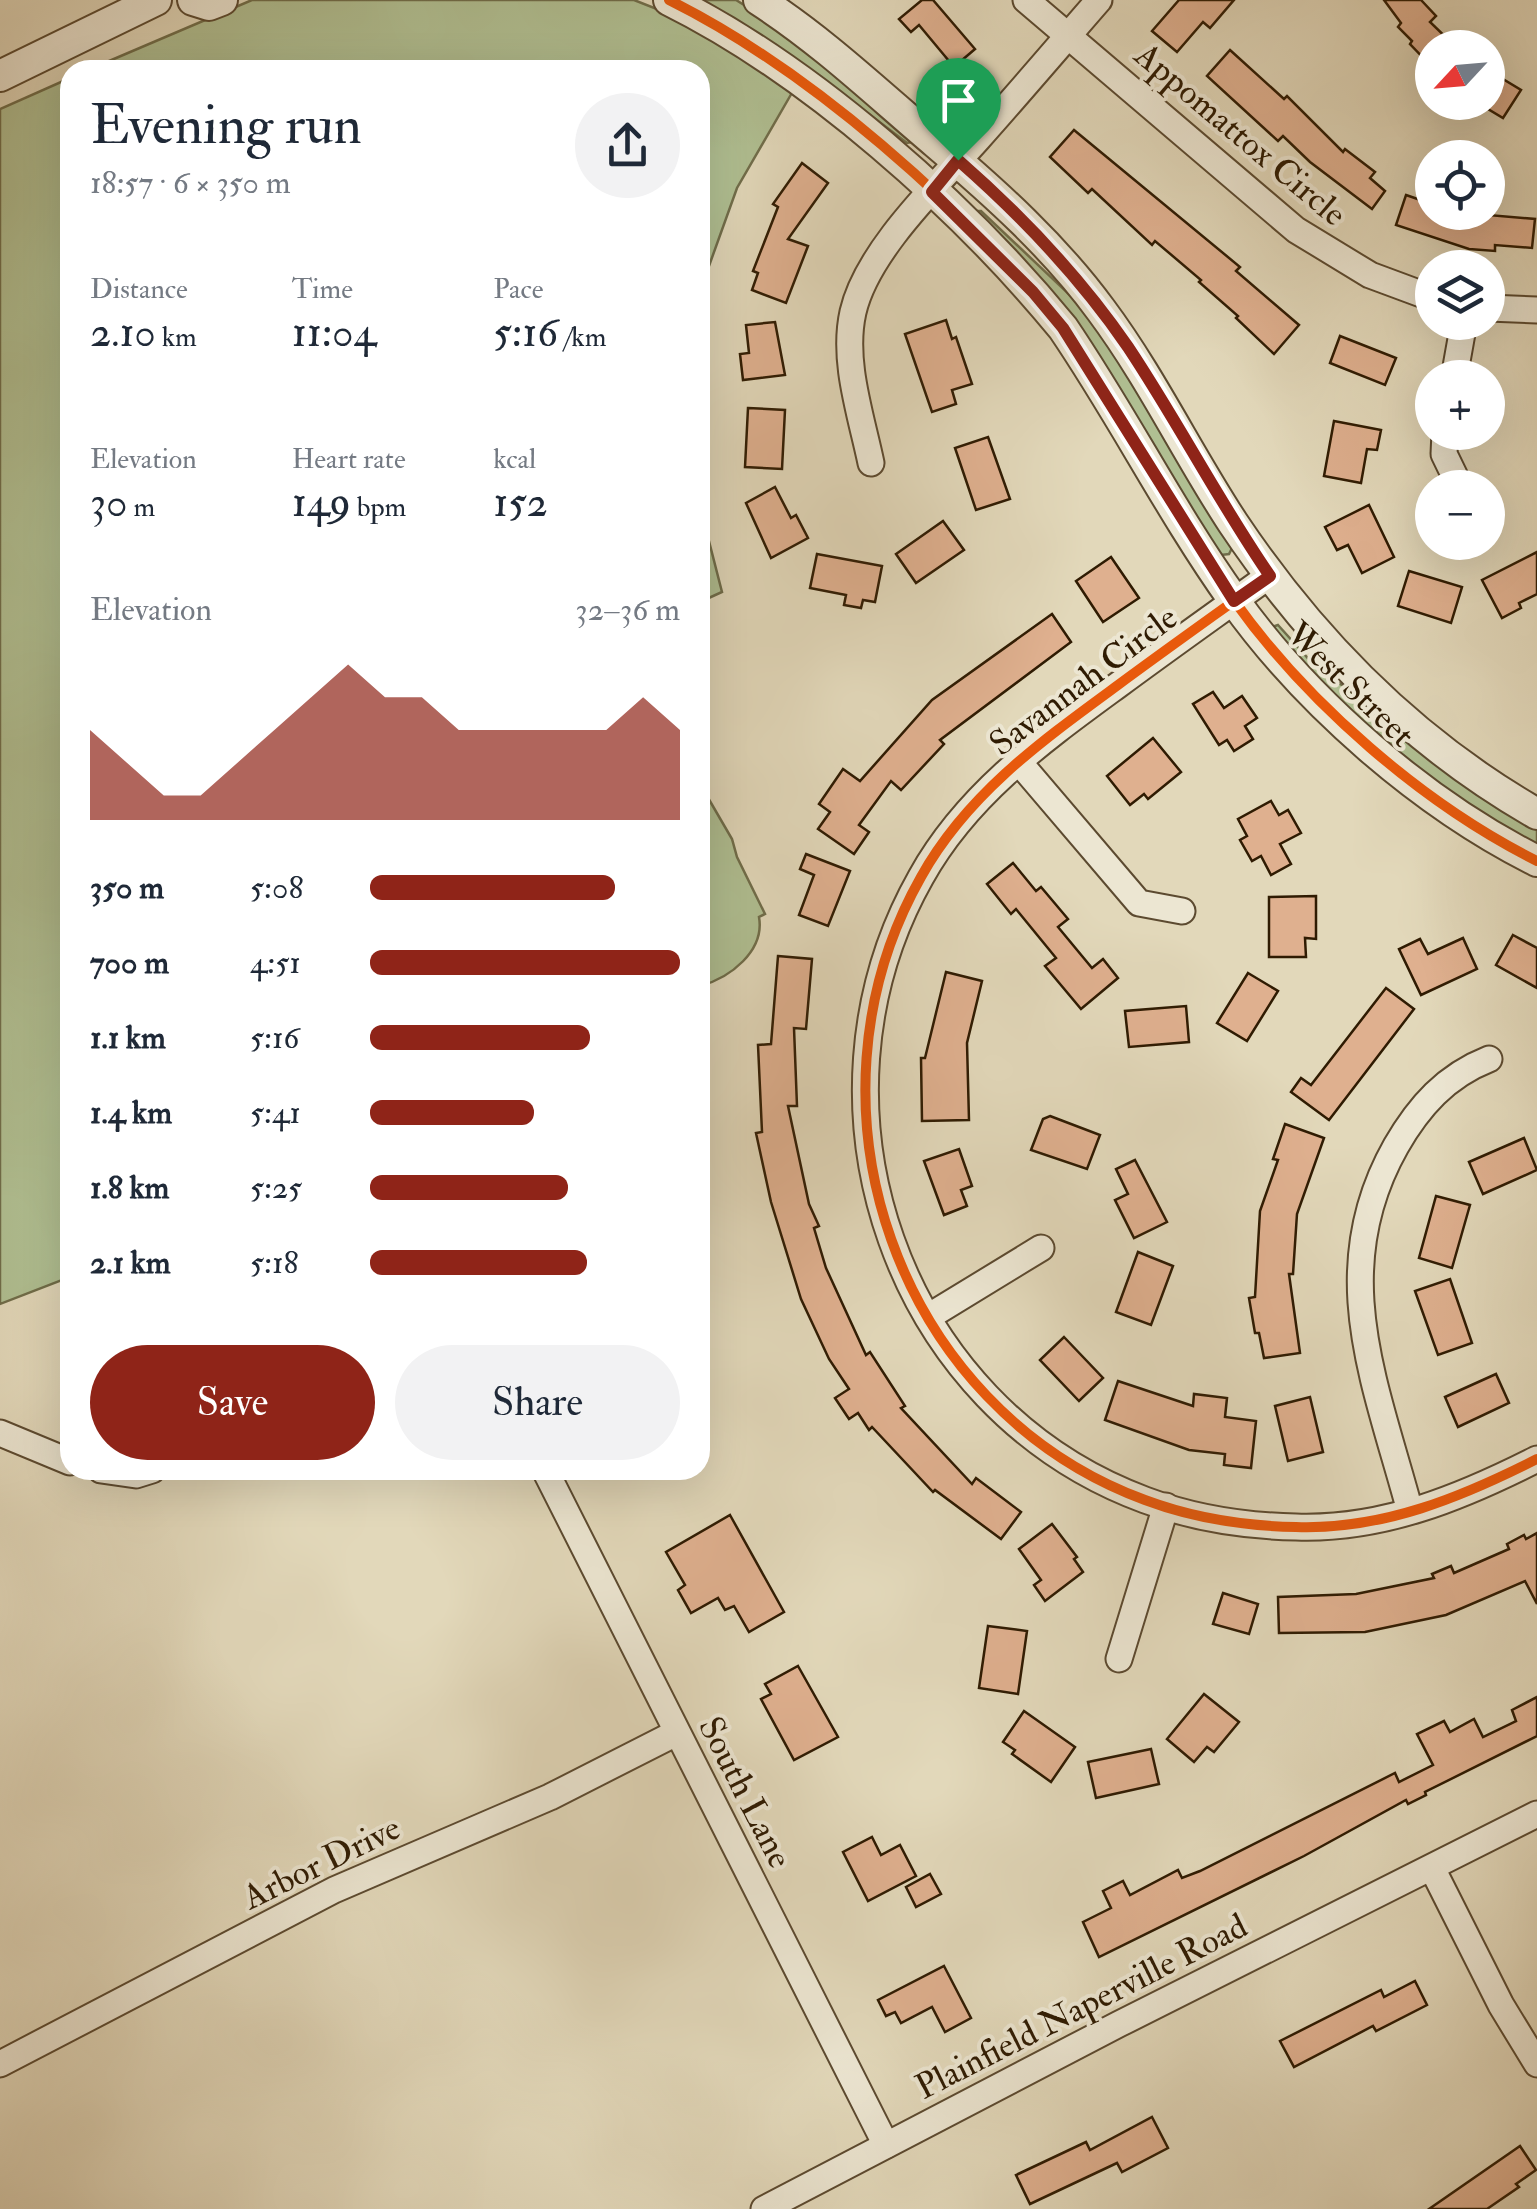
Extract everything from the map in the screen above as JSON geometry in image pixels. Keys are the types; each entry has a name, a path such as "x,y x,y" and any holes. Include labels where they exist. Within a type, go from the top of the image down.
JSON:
{"street":[{"path":"0,76 156,0"},
{"path":"193,0 209,5 222,0"},
{"name":"West Street","path":"669,0 733,34 794,75 932,192 1033,292 1063,328 1234,601 1311,692 1366,744 1462,816 1537,861"},
{"name":"West Street","path":"760,0 833,53 958,160 1047,245 1130,350 1231,520 1270,576 1330,649 1377,697 1499,792 1537,814"},
{"name":"Appomattox Circle","path":"1026,0 1296,230 1370,275 1415,292"},
{"path":"870,463 852,374 850,343 853,314 873,266 958,160 1099,0"},
{"path":"1505,309 1537,310"},
{"name":"Savannah Circle","path":"1270,576 990,786 961,818 919,880 884,961 868,1034 865,1126 874,1184 897,1258 928,1317 975,1382 1036,1439 1099,1479 1166,1506 1236,1523 1298,1528 1365,1523 1410,1511 1470,1493 1537,1460"},
{"path":"1018,762 1139,903 1182,912"},
{"path":"1410,1511 1360,1314 1360,1248 1381,1173 1404,1132 1432,1094 1454,1076 1489,1058"},
{"path":"928,1317 1041,1248"},
{"path":"0,1433 60,1458"},
{"name":"South Lane","path":"550,1480 886,2146"},
{"path":"1120,1659 1166,1506"},
{"name":"Arbor Drive","path":"0,2064 334,1890 550,1798 676,1733"},
{"name":"Plainfield Naperville Road","path":"764,2209 1119,2024 1537,1814"},
{"path":"1432,1868 1501,2005 1537,2064"}],"green space":[{"path":"252,0 634,0 685,20 793,91 737,188 710,263 710,60 111,60"},
{"path":"697,0 736,0 779,27 912,142 907,143 844,95"},
{"path":"60,82 60,1281 0,1304 0,109"},
{"path":"976,211 981,211 1091,315 1232,548 1229,554 1221,555"},
{"path":"710,545 722,592 710,597"},
{"path":"1278,625 1314,665 1537,825 1537,847 1437,782 1366,727 1325,688 1272,627"},
{"path":"710,801 732,839 765,914 759,917 757,941 751,952 733,970 711,982"}],"building":[{"path":"922,0 933,0 975,49 954,67 919,25 911,32 899,19"},
{"path":"1179,0 1234,0 1210,28 1203,22 1177,52 1152,31"},
{"path":"1384,0 1421,0 1436,16 1430,22 1438,30 1415,30 1415,49 1398,27 1401,23"},
{"path":"1230,50 1284,99 1287,96 1343,152 1345,149 1375,172 1370,178 1385,191 1372,209 1283,136 1278,141 1207,76"},
{"path":"1505,80 1521,90 1505,115"},
{"path":"1074,130 1240,267 1236,271 1299,325 1274,354 1201,280 1155,241 1152,245 1092,189 1088,193 1050,157"},
{"path":"802,163 828,183 788,239 808,246 786,303 752,290 758,273 753,271 778,207 773,204"},
{"path":"1406,195 1415,198 1415,230 1505,230 1505,216 1535,219 1532,248 1495,245 1495,250 1469,249 1396,225"},
{"path":"946,320 972,384 952,390 956,404 932,412 905,334"},
{"path":"775,322 785,375 743,380 740,354 749,353 746,325"},
{"path":"1340,336 1396,358 1385,385 1330,363"},
{"path":"748,408 785,410 782,469 745,467"},
{"path":"1334,421 1381,430 1377,450 1367,449 1361,483 1324,476"},
{"path":"988,437 1010,499 976,510 955,448"},
{"path":"775,487 791,518 796,515 808,538 771,558 746,503"},
{"path":"1369,505 1394,557 1362,573 1348,545 1337,550 1325,527"},
{"path":"943,521 964,550 916,583 896,554"},
{"path":"1537,552 1537,594 1502,618 1482,580"},
{"path":"817,554 882,566 875,602 863,600 861,608 844,605 846,595 810,588"},
{"path":"1111,557 1139,598 1103,622 1076,581"},
{"path":"1409,571 1462,587 1451,623 1398,606"},
{"path":"1052,614 1071,642 940,740 944,744 901,790 891,781 859,825 869,832 854,854 818,829 830,812 819,804 843,769 860,781 932,700"},
{"path":"1213,692 1224,708 1242,696 1257,718 1245,726 1253,739 1234,751 1227,740 1219,745 1193,704"},
{"path":"1153,738 1181,772 1148,799 1144,794 1130,805 1107,776"},
{"path":"1271,801 1279,815 1288,810 1301,833 1280,844 1291,864 1271,875 1261,856 1252,861 1240,840 1247,836 1238,819"},
{"path":"806,854 850,871 828,926 799,915 814,875 800,869"},
{"path":"1013,863 1036,891 1041,887 1068,919 1058,927 1092,968 1103,959 1118,978 1081,1009 1045,966 1056,958 1016,909 1011,914 987,884"},
{"path":"1316,896 1316,939 1305,938 1306,957 1269,957 1269,897"},
{"path":"1513,935 1537,948 1537,988 1496,965"},
{"path":"1463,938 1477,969 1421,995 1399,949 1420,939 1428,954"},
{"path":"778,956 812,959 806,1029 794,1028 797,1106 788,1106 826,1268 866,1355 870,1352 905,1406 901,1408 972,1484 976,1478 1021,1512 1001,1539 933,1492 872,1427 869,1430 858,1413 849,1419 835,1398 849,1389 829,1359 801,1299 771,1202 756,1133 762,1132 758,1045 771,1044"},
{"path":"946,972 982,981 967,1043 969,1120 922,1121 921,1058 925,1058"},
{"path":"1248,973 1278,991 1247,1041 1217,1023"},
{"path":"1386,988 1414,1009 1329,1120 1291,1092 1301,1078 1311,1085"},
{"path":"1186,1006 1189,1042 1129,1047 1125,1011"},
{"path":"1050,1116 1100,1135 1087,1169 1031,1150 1043,1119"},
{"path":"1285,1124 1324,1138 1297,1214 1293,1274 1289,1274 1300,1353 1264,1358 1249,1298 1255,1297 1260,1211 1278,1160 1273,1159"},
{"path":"1524,1138 1537,1170 1483,1194 1469,1162"},
{"path":"959,1149 972,1186 961,1190 967,1206 944,1215 924,1161"},
{"path":"1135,1160 1167,1222 1134,1238 1115,1200 1128,1194 1116,1169"},
{"path":"1436,1196 1470,1205 1452,1268 1419,1258"},
{"path":"1138,1252 1173,1266 1151,1325 1116,1312"},
{"path":"1450,1279 1472,1343 1438,1355 1415,1291"},
{"path":"1064,1337 1103,1378 1079,1401 1040,1360"},
{"path":"1496,1374 1509,1403 1458,1427 1445,1397"},
{"path":"1118,1381 1193,1406 1194,1394 1227,1398 1225,1417 1256,1421 1251,1468 1224,1465 1225,1454 1189,1450 1105,1420"},
{"path":"1310,1397 1323,1452 1288,1461 1275,1406"},
{"path":"730,1515 784,1612 749,1632 734,1606 725,1610 718,1598 691,1613 678,1590 685,1585 666,1552"},
{"path":"1052,1524 1077,1557 1074,1559 1083,1572 1045,1601 1034,1585 1041,1580 1019,1549"},
{"path":"1537,1533 1537,1604 1525,1581 1446,1615 1365,1632 1279,1633 1278,1597 1356,1594 1434,1578 1432,1574 1451,1566 1454,1573 1509,1549 1507,1544 1524,1535 1526,1539"},
{"path":"1223,1593 1258,1604 1249,1634 1213,1624"},
{"path":"988,1626 1027,1631 1018,1694 979,1688"},
{"path":"798,1666 838,1737 794,1760 761,1699 771,1694 765,1684"},
{"path":"1204,1694 1239,1722 1214,1752 1207,1747 1194,1762 1167,1739"},
{"path":"1537,1697 1537,1736 1099,1957 1083,1922 1111,1908 1103,1891 1123,1881 1130,1895 1178,1870 1182,1878 1200,1871 1395,1773 1399,1782 1433,1765 1417,1734 1444,1721 1450,1732 1474,1719 1483,1737 1516,1721 1512,1710"},
{"path":"1024,1711 1075,1747 1051,1782 1012,1754 1015,1750 1003,1742"},
{"path":"1151,1749 1159,1784 1096,1798 1088,1762"},
{"path":"872,1837 881,1855 900,1845 916,1876 868,1901 843,1852"},
{"path":"930,1874 941,1894 916,1907 906,1887"},
{"path":"944,1966 971,2018 945,2032 932,2007 901,2023 895,2012 886,2016 878,2000"},
{"path":"1415,1981 1427,2005 1376,2031 1373,2026 1294,2067 1280,2041 1381,1990 1384,1997"},
{"path":"1152,2117 1168,2148 1122,2172 1117,2163 1030,2204 1016,2175 1086,2142 1090,2150"},
{"path":"1520,2146 1536,2170 1516,2184 1519,2187 1487,2209 1429,2209"}],"cycle path":[{"path":"669,0 722,29 829,102 932,189 979,235 1063,328 1210,566 1296,676 1370,748 1410,780 1494,838 1537,861"},
{"path":"1270,575 1035,748 961,820 921,877 883,965 867,1058 870,1150 891,1240 931,1323 987,1396 1059,1456 1145,1500 1200,1516 1258,1525 1360,1523 1451,1498 1537,1459"}],"route":[{"path":"958,160 1047,245 1130,350 1231,520 1270,576 1234,601 1063,328 1033,292 932,192 958,160"}]}
